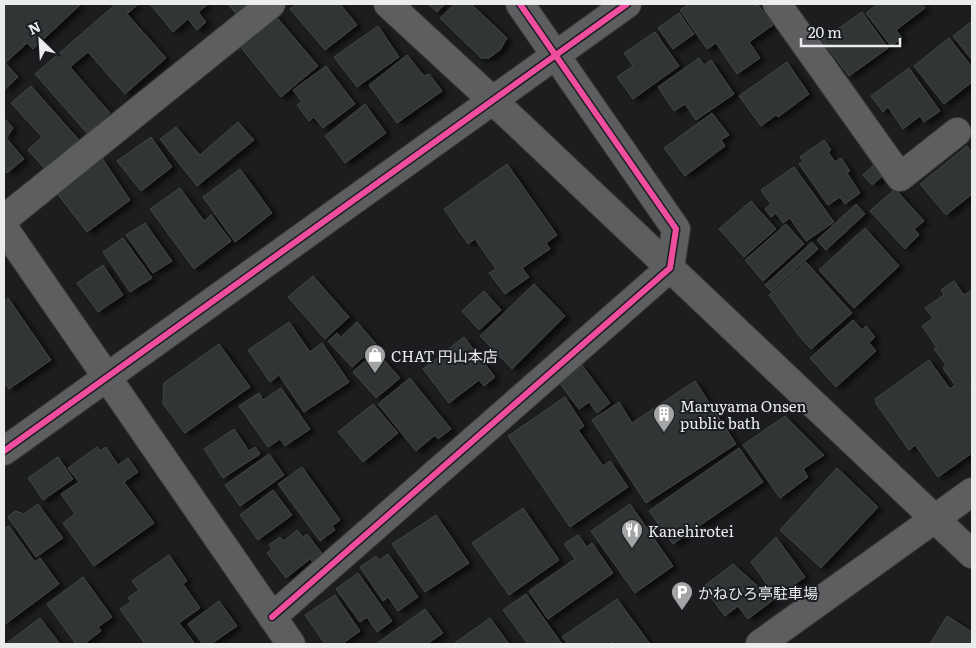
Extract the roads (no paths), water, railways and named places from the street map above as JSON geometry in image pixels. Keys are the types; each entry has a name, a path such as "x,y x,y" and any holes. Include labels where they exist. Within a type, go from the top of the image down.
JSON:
{"street":[{"path":"4,219 271,4"},
{"path":"388,4 972,554"},
{"path":"272,617 670,268 676,229 520,4"},
{"path":"4,451 627,4"},
{"path":"776,4 900,177 957,132"},
{"path":"4,228 291,644"},
{"path":"760,644 972,492"}],"place":[{"name":"CHAT 円山本店","path":"375,374"},
{"name":"Maruyama Onsen public bath","path":"664,433"},
{"name":"Kanehirotei","path":"632,549"},
{"name":"かねひろ亭駐車場","path":"682,611"}]}
